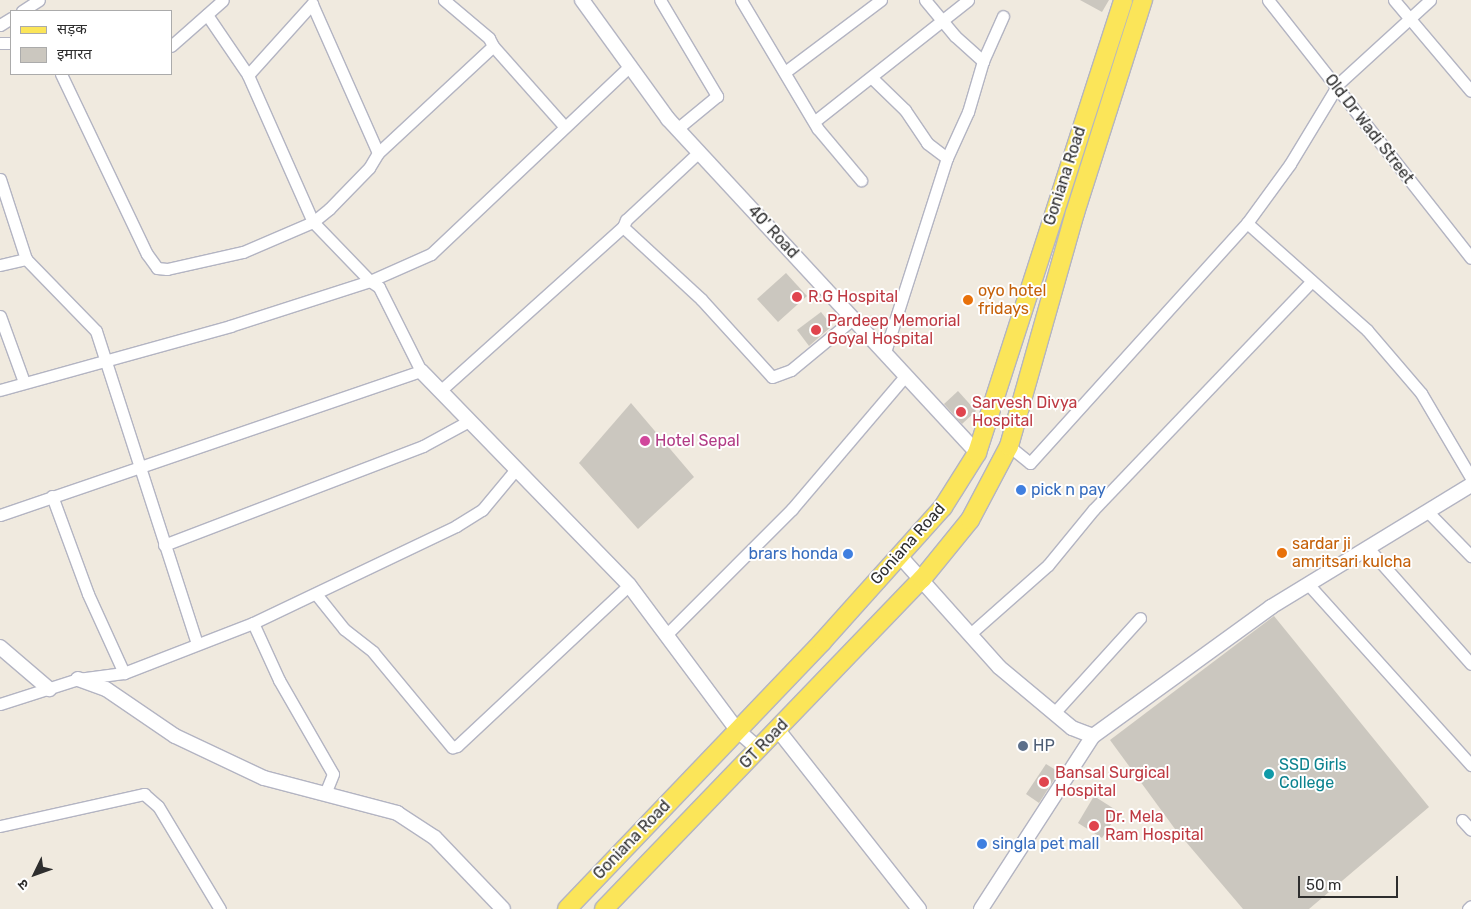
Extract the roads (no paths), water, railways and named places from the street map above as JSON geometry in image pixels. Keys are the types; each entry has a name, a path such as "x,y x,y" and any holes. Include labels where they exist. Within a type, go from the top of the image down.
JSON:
{"main road":[{"name":"Goniana Road","path":"567,909 737,730 943,507 976,453 1123,0"},
{"name":"Goniana Road","path":"922,579 970,520 1009,446 1075,213 1143,0"},
{"name":"GT Road","path":"604,909 922,579"}],"street":[{"path":"24,10 39,0"},
{"path":"172,45 223,0"},
{"path":"444,0 488,38 565,127"},
{"name":"40' Road","path":"582,0 677,129 854,318 976,453"},
{"path":"660,0 717,96 677,129"},
{"path":"741,0 779,67 785,72 818,129 861,180"},
{"path":"785,72 881,0"},
{"path":"926,0 955,36 983,61"},
{"path":"815,121 872,78 968,0"},
{"name":"Old Dr Wadi Street","path":"1268,0 1471,258"},
{"path":"1394,0 1471,91"},
{"path":"1009,446 1030,463 1247,223 1290,164 1337,88 1430,0"},
{"path":"248,75 312,4 378,153"},
{"path":"207,15 248,75 313,222 370,282 380,287 421,371 629,585 737,730 759,749"},
{"path":"885,352 947,158 968,112 983,61 1002,16"},
{"path":"61,75 147,254 157,268 243,252 313,222 369,168 378,153 493,46"},
{"path":"0,390 370,282 431,254 630,66"},
{"path":"872,78 905,110 926,143 947,158"},
{"path":"440,391 623,227 626,220 699,152"},
{"path":"0,179 26,259 92,324 106,360 197,644"},
{"path":"1247,223 1367,330 1421,393 1437,417 1449,446 1471,478"},
{"path":"623,227 701,299 772,378 791,370 854,318"},
{"path":"0,265 26,259"},
{"path":"970,634 1048,565 1094,510 1312,281"},
{"path":"0,316 24,382"},
{"path":"0,515 421,371"},
{"path":"666,635 792,509 906,375"},
{"path":"164,545 423,446 469,421"},
{"path":"0,704 78,680 124,673 253,623 456,526 482,510 516,469"},
{"path":"981,909 1093,736 1271,607 1471,486"},
{"path":"52,496 88,594 124,673"},
{"path":"1428,512 1471,556"},
{"path":"1368,548 1471,664"},
{"path":"899,555 998,667 1072,728 1093,736"},
{"path":"1308,584 1471,765"},
{"path":"316,594 344,629 373,652 452,747 457,746 629,585"},
{"path":"1054,713 1140,618"},
{"path":"253,623 279,680 333,774 325,794"},
{"path":"0,647 49,689"},
{"path":"78,680 106,689 175,736 264,778 397,813 435,838 503,909"},
{"path":"778,730 919,909"},
{"path":"0,826 144,794 158,806 220,909"},
{"path":"1462,820 1471,830"},
{"path":"1468,909 1471,906"}],"place":[{"name":"R.G Hospital","path":"797,297"},
{"name":"oyo hotel fridays","path":"968,300"},
{"name":"Pardeep Memorial Goyal Hospital","path":"816,330"},
{"name":"Sarvesh Divya Hospital","path":"961,412"},
{"name":"Hotel Sepal","path":"645,441"},
{"name":"pick n pay","path":"1021,490"},
{"name":"sardar ji amritsari kulcha","path":"1282,553"},
{"name":"brars honda","path":"848,554"},
{"name":"HP","path":"1023,746"},
{"name":"SSD Girls College","path":"1269,774"},
{"name":"Bansal Surgical Hospital","path":"1044,782"},
{"name":"Dr. Mela Ram Hospital","path":"1094,826"},
{"name":"singla pet mall","path":"982,844"}]}
